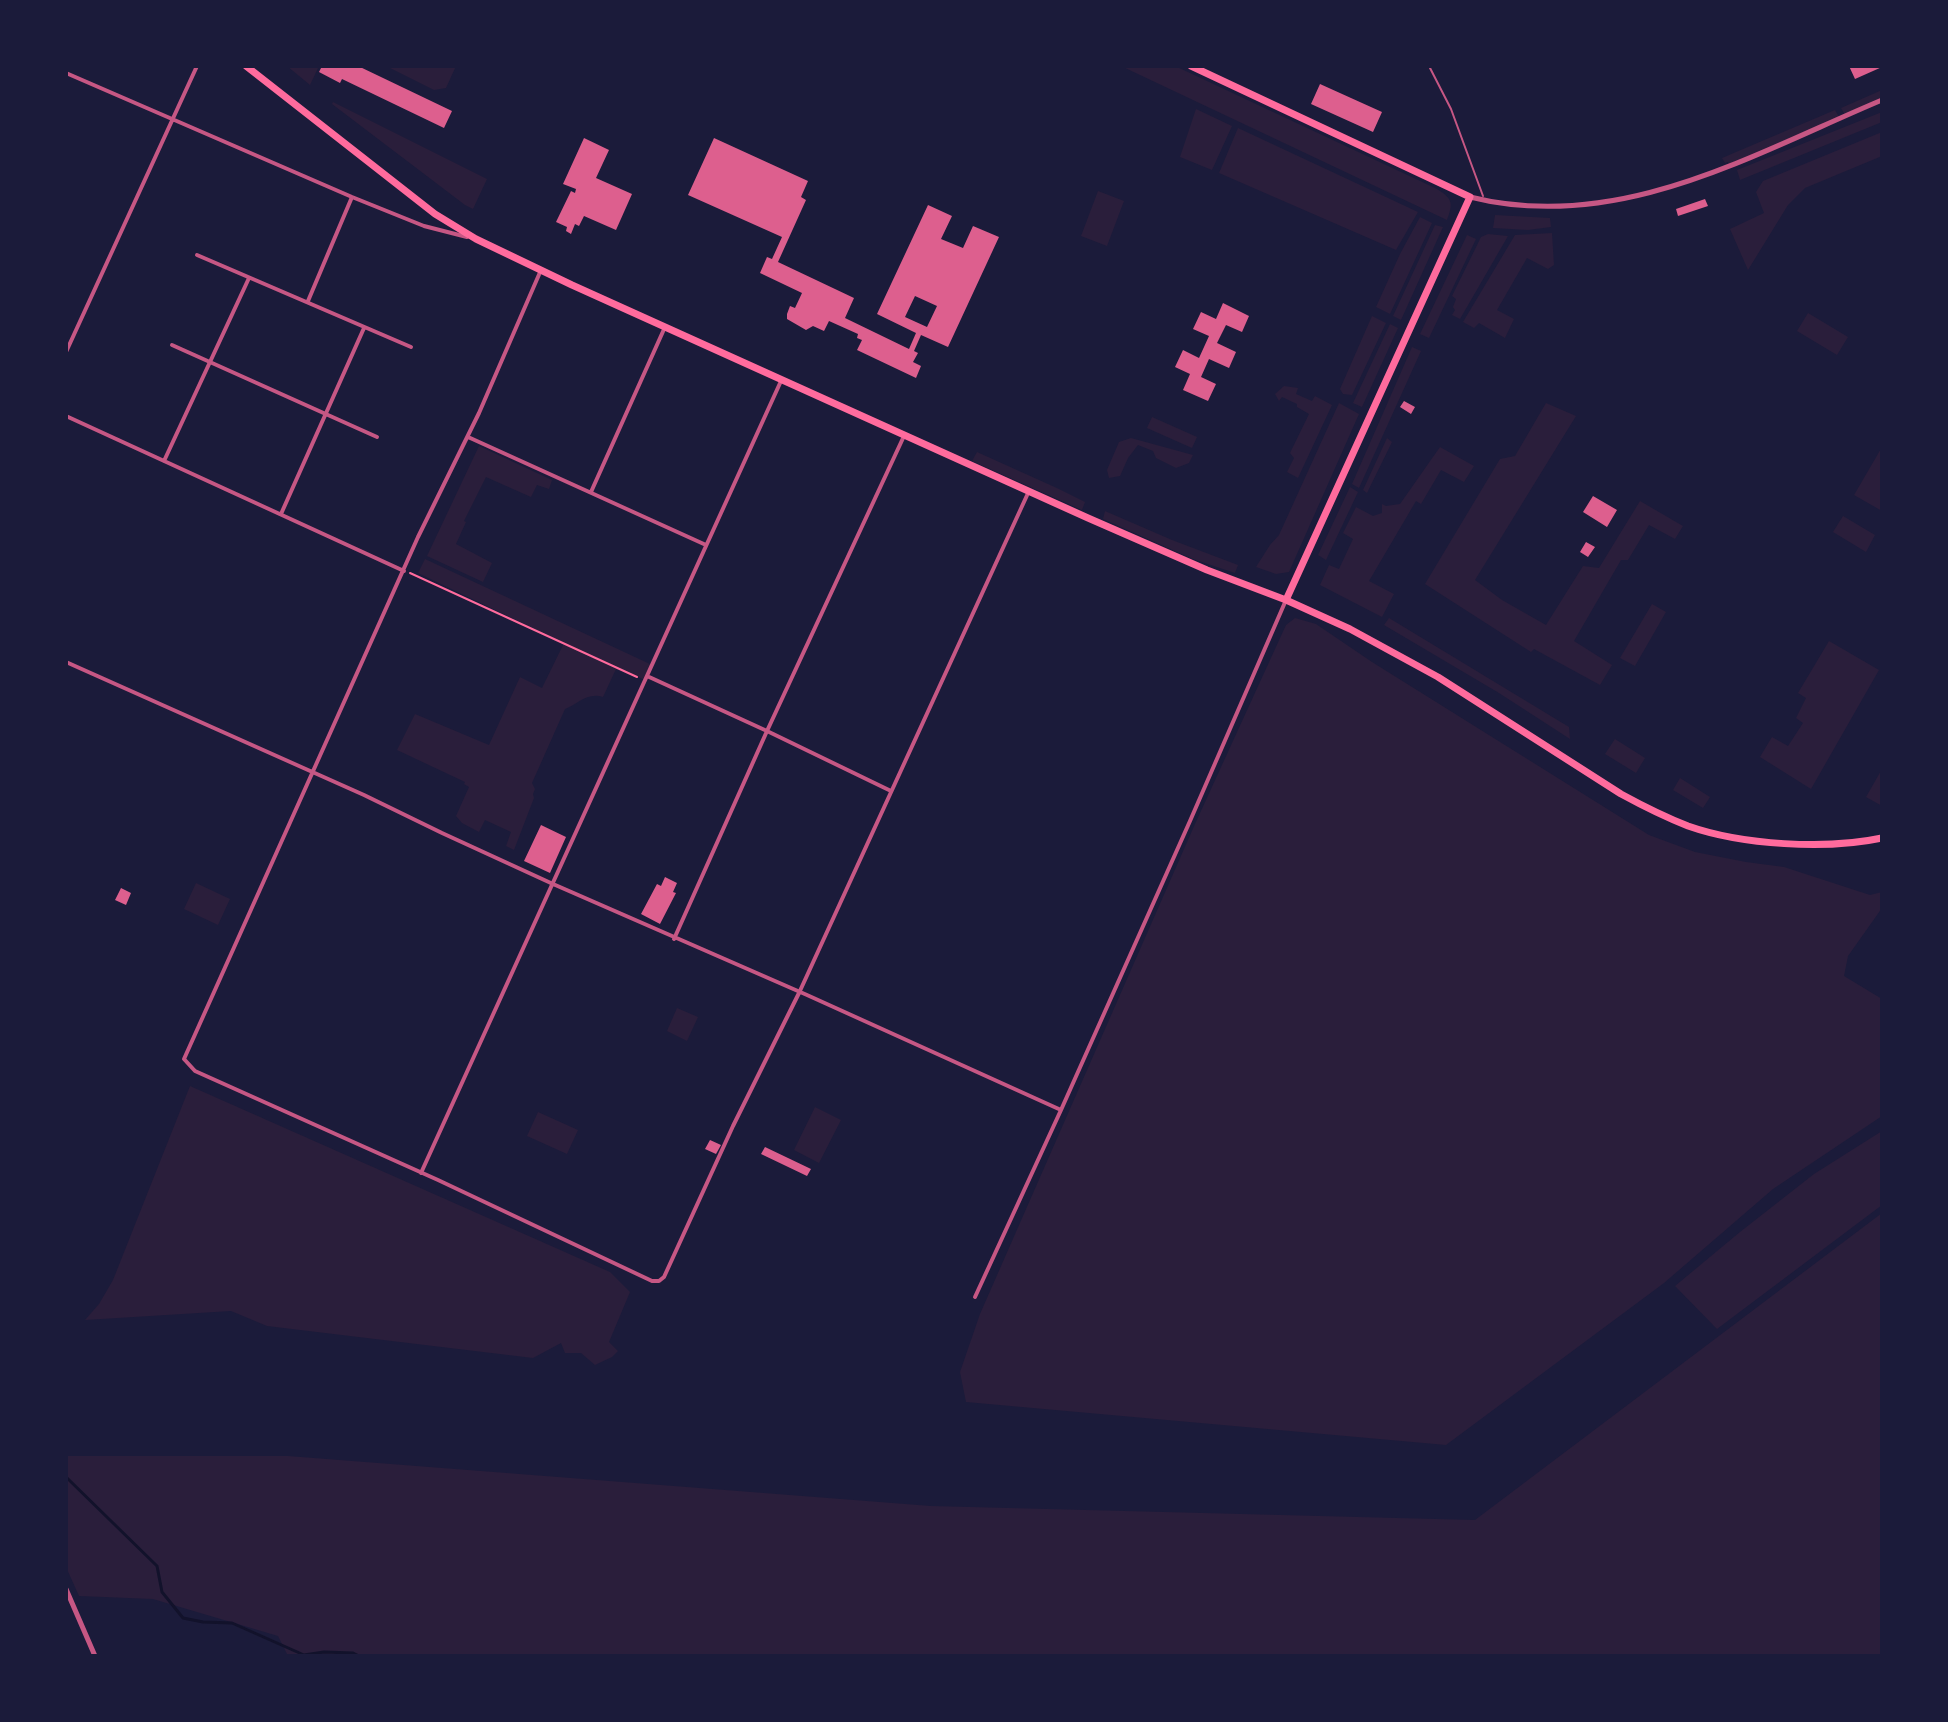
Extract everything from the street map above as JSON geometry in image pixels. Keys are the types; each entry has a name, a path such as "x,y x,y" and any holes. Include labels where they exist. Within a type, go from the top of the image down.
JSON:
{"main road":[{"path":"246,66 435,214 476,239 1029,491 1350,629 1438,677 1621,794 1648,808 1688,826 1743,839 1836,844 1882,838"},
{"path":"1191,66 1470,197 1286,600"}],"street":[{"path":"66,352 197,66"},
{"path":"66,73 352,197 424,226 476,239"},
{"path":"1470,197 1513,205 1557,206 1635,198 1729,166 1882,100"},
{"path":"307,302 352,197"},
{"path":"197,255 411,347"},
{"path":"541,270 184,1059 195,1071 652,1281 664,1277 733,1126 799,993 1029,491"},
{"path":"164,461 249,278"},
{"path":"591,493 665,327"},
{"path":"281,514 364,328"},
{"path":"172,345 377,437"},
{"path":"421,1173 782,379"},
{"path":"66,416 404,571"},
{"path":"674,939 905,434"},
{"path":"468,437 707,546"},
{"path":"975,1297 1185,833 1286,600"},
{"path":"66,662 674,939 1061,1110"},
{"path":"646,678 767,731 891,791"},
{"path":"66,1589 95,1656"}],"lane":[{"path":"1429,66 1451,109 1485,200"}],"path":[{"path":"404,571 646,678"}],"shaded area":[{"path":"287,66 319,66 310,85"},
{"path":"386,66 456,66 446,88 434,90"},
{"path":"1121,66 1175,66 1435,188 1450,201 1447,220"},
{"path":"1882,90 1882,99 1845,115 1841,108"},
{"path":"332,104 487,179 473,209"},
{"path":"1196,109 1232,126 1212,170 1180,157"},
{"path":"1835,110 1839,117 1729,164 1722,158"},
{"path":"1882,112 1882,122 1740,180 1737,170"},
{"path":"1238,128 1418,212 1396,250 1219,173"},
{"path":"1882,132 1882,156 1805,188 1788,205 1748,270 1730,229 1764,213 1756,192 1763,181"},
{"path":"1098,191 1124,201 1107,246 1081,236"},
{"path":"1495,215 1550,218 1551,227 1528,230 1493,228"},
{"path":"1420,217 1432,223 1390,314 1376,307"},
{"path":"1435,225 1443,227 1401,320 1393,316"},
{"path":"1552,233 1554,265 1548,269 1527,258 1497,310 1514,319 1505,338 1479,323 1474,328 1463,322 1515,235"},
{"path":"1488,234 1508,236 1460,319 1452,315 1456,299 1452,296 1481,237"},
{"path":"1467,235 1476,239 1429,338 1420,334"},
{"path":"1808,313 1848,337 1837,355 1797,331"},
{"path":"1372,316 1386,323 1352,395 1343,394 1340,389"},
{"path":"1390,324 1398,328 1362,407 1353,403"},
{"path":"1412,347 1421,351 1359,488 1352,484"},
{"path":"1284,386 1298,388 1296,394 1312,401 1315,396 1332,405 1298,478 1287,472 1294,458 1290,453 1309,414 1282,397 1279,401 1275,394"},
{"path":"1339,403 1359,414 1289,572 1276,574 1256,567 1279,535"},
{"path":"1546,403 1576,416 1475,580 1502,600 1546,625 1583,566 1599,568 1640,501 1683,526 1675,539 1649,525 1628,560 1621,560 1574,641 1612,665 1600,685 1534,649 1531,652 1425,584 1500,459 1515,456"},
{"path":"1152,417 1197,437 1192,448 1147,428"},
{"path":"1131,438 1193,455 1189,463 1176,468 1156,458 1153,451 1138,445 1120,476 1109,478 1107,470 1119,442"},
{"path":"1387,438 1392,442 1367,493 1363,490"},
{"path":"479,446 552,480 549,489 537,485 531,497 486,477 456,544 492,563 483,582 427,556"},
{"path":"1440,447 1474,466 1464,482 1441,470 1421,504 1416,501 1369,581 1394,594 1382,617 1320,585 1329,565 1339,569 1353,539 1343,533 1356,507 1373,516 1382,513 1382,504 1400,504"},
{"path":"1882,447 1882,511 1854,495"},
{"path":"977,452 1085,502 1082,510 972,461"},
{"path":"1350,487 1358,492 1326,560 1318,555"},
{"path":"1105,511 1238,565 1235,573 1193,559 1103,519"},
{"path":"1843,516 1875,535 1866,552 1833,532"},
{"path":"425,559 652,665 645,680 568,645 616,669 603,697 587,697 565,709 532,783 534,798 514,850 506,846 511,832 485,820 479,832 456,816 469,787 465,782 397,750 415,714 489,745 520,677 542,688 564,643 418,573"},
{"path":"1652,604 1666,612 1635,666 1620,658"},
{"path":"1295,618 1316,624 1649,835 1695,852 1784,867 1870,895 1882,892 1882,908 1848,956 1844,976 1882,999 1882,1116 1773,1189 1664,1283 1446,1445 966,1402 960,1372 980,1314 1195,824 1286,625"},
{"path":"1389,618 1569,727 1570,739 1384,625"},
{"path":"1829,641 1879,670 1811,789 1760,757 1772,737 1788,746 1803,723 1796,718 1806,698 1798,693"},
{"path":"1615,739 1645,758 1636,773 1605,754"},
{"path":"1882,769 1882,806 1866,797"},
{"path":"1680,778 1710,797 1703,808 1673,790"},
{"path":"196,883 230,899 218,925 184,909"},
{"path":"677,1008 698,1017 687,1041 667,1031"},
{"path":"190,1086 610,1272 630,1292 609,1342 618,1351 595,1365 581,1353 565,1353 561,1343 533,1358 267,1326 231,1311 85,1320 113,1280"},
{"path":"815,1107 841,1120 819,1163 794,1150"},
{"path":"538,1112 578,1130 567,1154 527,1136"},
{"path":"1882,1131 1882,1205 1717,1329 1675,1286 1814,1174"},
{"path":"1882,1213 1882,1656 288,1656 278,1636 153,1599 79,1596 66,1567 66,1456 288,1456 931,1506 1475,1520"}],"building":[{"path":"322,66 358,66 452,111 444,128 342,79 340,83 319,72"},
{"path":"1849,66 1882,66 1882,67 1855,79"},
{"path":"1320,84 1382,112 1373,132 1311,104"},
{"path":"584,138 609,150 596,178 632,194 616,230 584,216 579,226 575,224 571,234 566,231 567,227 556,222 571,191 575,193 576,189 563,184"},
{"path":"714,138 808,181 801,197 806,200 778,262 854,298 845,318 909,349 916,333 877,314 928,205 952,216 941,239 963,248 973,226 999,237 948,347 921,335 914,351 918,353 913,362 921,366 916,378 857,350 862,340 857,338 858,334 829,321 824,331 813,326 806,330 787,319 790,306 795,308 802,293 760,273 767,257 772,259 782,237 688,195","holes":["915,296 937,306 927,327 905,317"]},
{"path":"1705,199 1708,206 1678,216 1676,209"},
{"path":"1223,303 1249,316 1242,332 1226,325 1217,343 1236,352 1229,368 1209,359 1201,377 1216,384 1208,401 1183,390 1190,374 1175,367 1183,350 1199,358 1209,336 1193,329 1201,312 1216,319"},
{"path":"1404,401 1415,407 1411,414 1400,407"},
{"path":"1593,496 1617,510 1607,527 1583,512"},
{"path":"1586,542 1595,547 1588,557 1580,552"},
{"path":"541,825 566,837 550,873 524,861"},
{"path":"665,877 677,883 673,892 676,893 660,924 641,914 657,884 661,886"},
{"path":"121,888 131,893 126,905 115,900"},
{"path":"710,1140 721,1145 716,1154 705,1149"},
{"path":"765,1147 811,1169 807,1176 761,1154"}],"waterway":[{"path":"66,1477 157,1566 162,1592 183,1618 232,1623 304,1655 324,1652 359,1656"}]}
